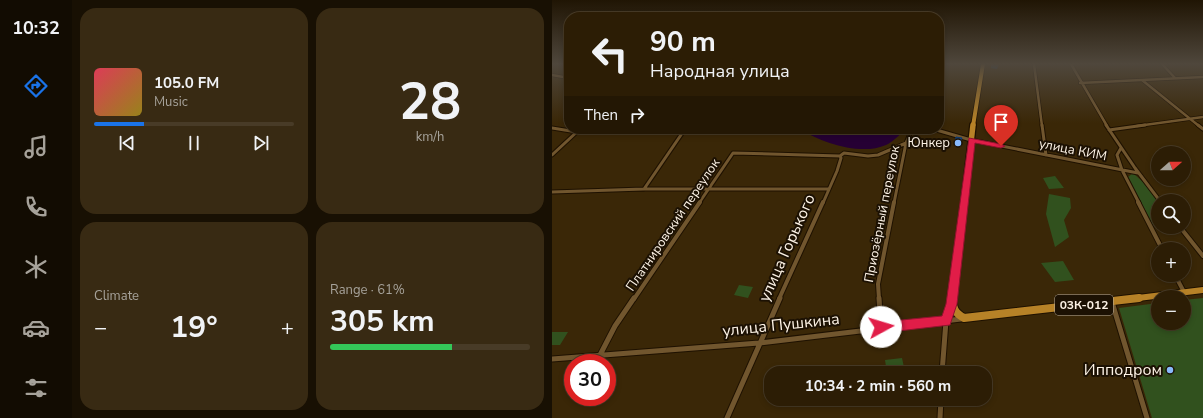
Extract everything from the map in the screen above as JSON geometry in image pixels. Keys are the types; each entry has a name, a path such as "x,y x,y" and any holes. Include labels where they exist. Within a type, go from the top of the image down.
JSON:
{"main road":[{"path":"964,318 954,310 952,304 971,140 980,84"},
{"name":"улица Пушкина","path":"1191,291 1203,290"},
{"name":"улица Пушкина","path":"964,318 1151,296"}],"street":[{"path":"1037,84 1046,155"},
{"path":"1080,84 1121,148 1154,194"},
{"path":"1147,84 1203,129"},
{"name":"улица КИМ","path":"1109,130 1203,116"},
{"path":"552,128 564,130"},
{"name":"улица КИМ","path":"944,132 971,140 1138,173"},
{"path":"552,155 575,134"},
{"path":"644,190 682,134"},
{"name":"Приозёрный переулок","path":"881,327 878,284 906,143 910,134"},
{"name":"Платнировский переулок","path":"601,354 615,326 710,189 733,153 840,156 844,153 868,156 878,155 906,143"},
{"path":"1121,148 1117,155 1122,170 1158,242"},
{"name":"улица Горького","path":"727,418 759,343 837,171 841,158 840,156"},
{"path":"552,192 710,189 828,190"},
{"path":"1186,234 1203,256"},
{"path":"1112,301 1147,418"},
{"path":"943,366 946,321 952,304"},
{"name":"улица Пушкина","path":"613,354 759,343 964,318"},
{"name":"улица Пушкина","path":"552,359 564,358"},
{"path":"940,418 941,406"}],"green space":[{"path":"1133,173 1143,182 1152,194 1151,194 1151,221 1128,177"},
{"path":"1055,176 1064,188 1049,189 1043,178"},
{"path":"1049,194 1070,198 1071,208 1064,220 1069,237 1055,247 1046,214"},
{"path":"1063,261 1074,280 1055,282 1041,263"},
{"path":"739,285 753,287 748,298 734,295"},
{"name":"Ипподром","path":"1203,298 1203,418 1152,418 1119,308 1151,304 1151,330 1191,330 1191,299"},
{"path":"552,332 568,332 560,345 552,345"},
{"path":"902,358 904,366 886,366 885,360"}],"shaded area":[{"path":"809,134 901,134 886,145 865,149 842,146 819,139"}],"building":[{"path":"956,137 962,138 960,143 955,142"}],"place":[{"name":"Юнкер","path":"958,143"},
{"name":"Ипподром","path":"1170,370"}],"route":[{"path":"881,327 946,321 952,304 971,140 1001,146"}]}
